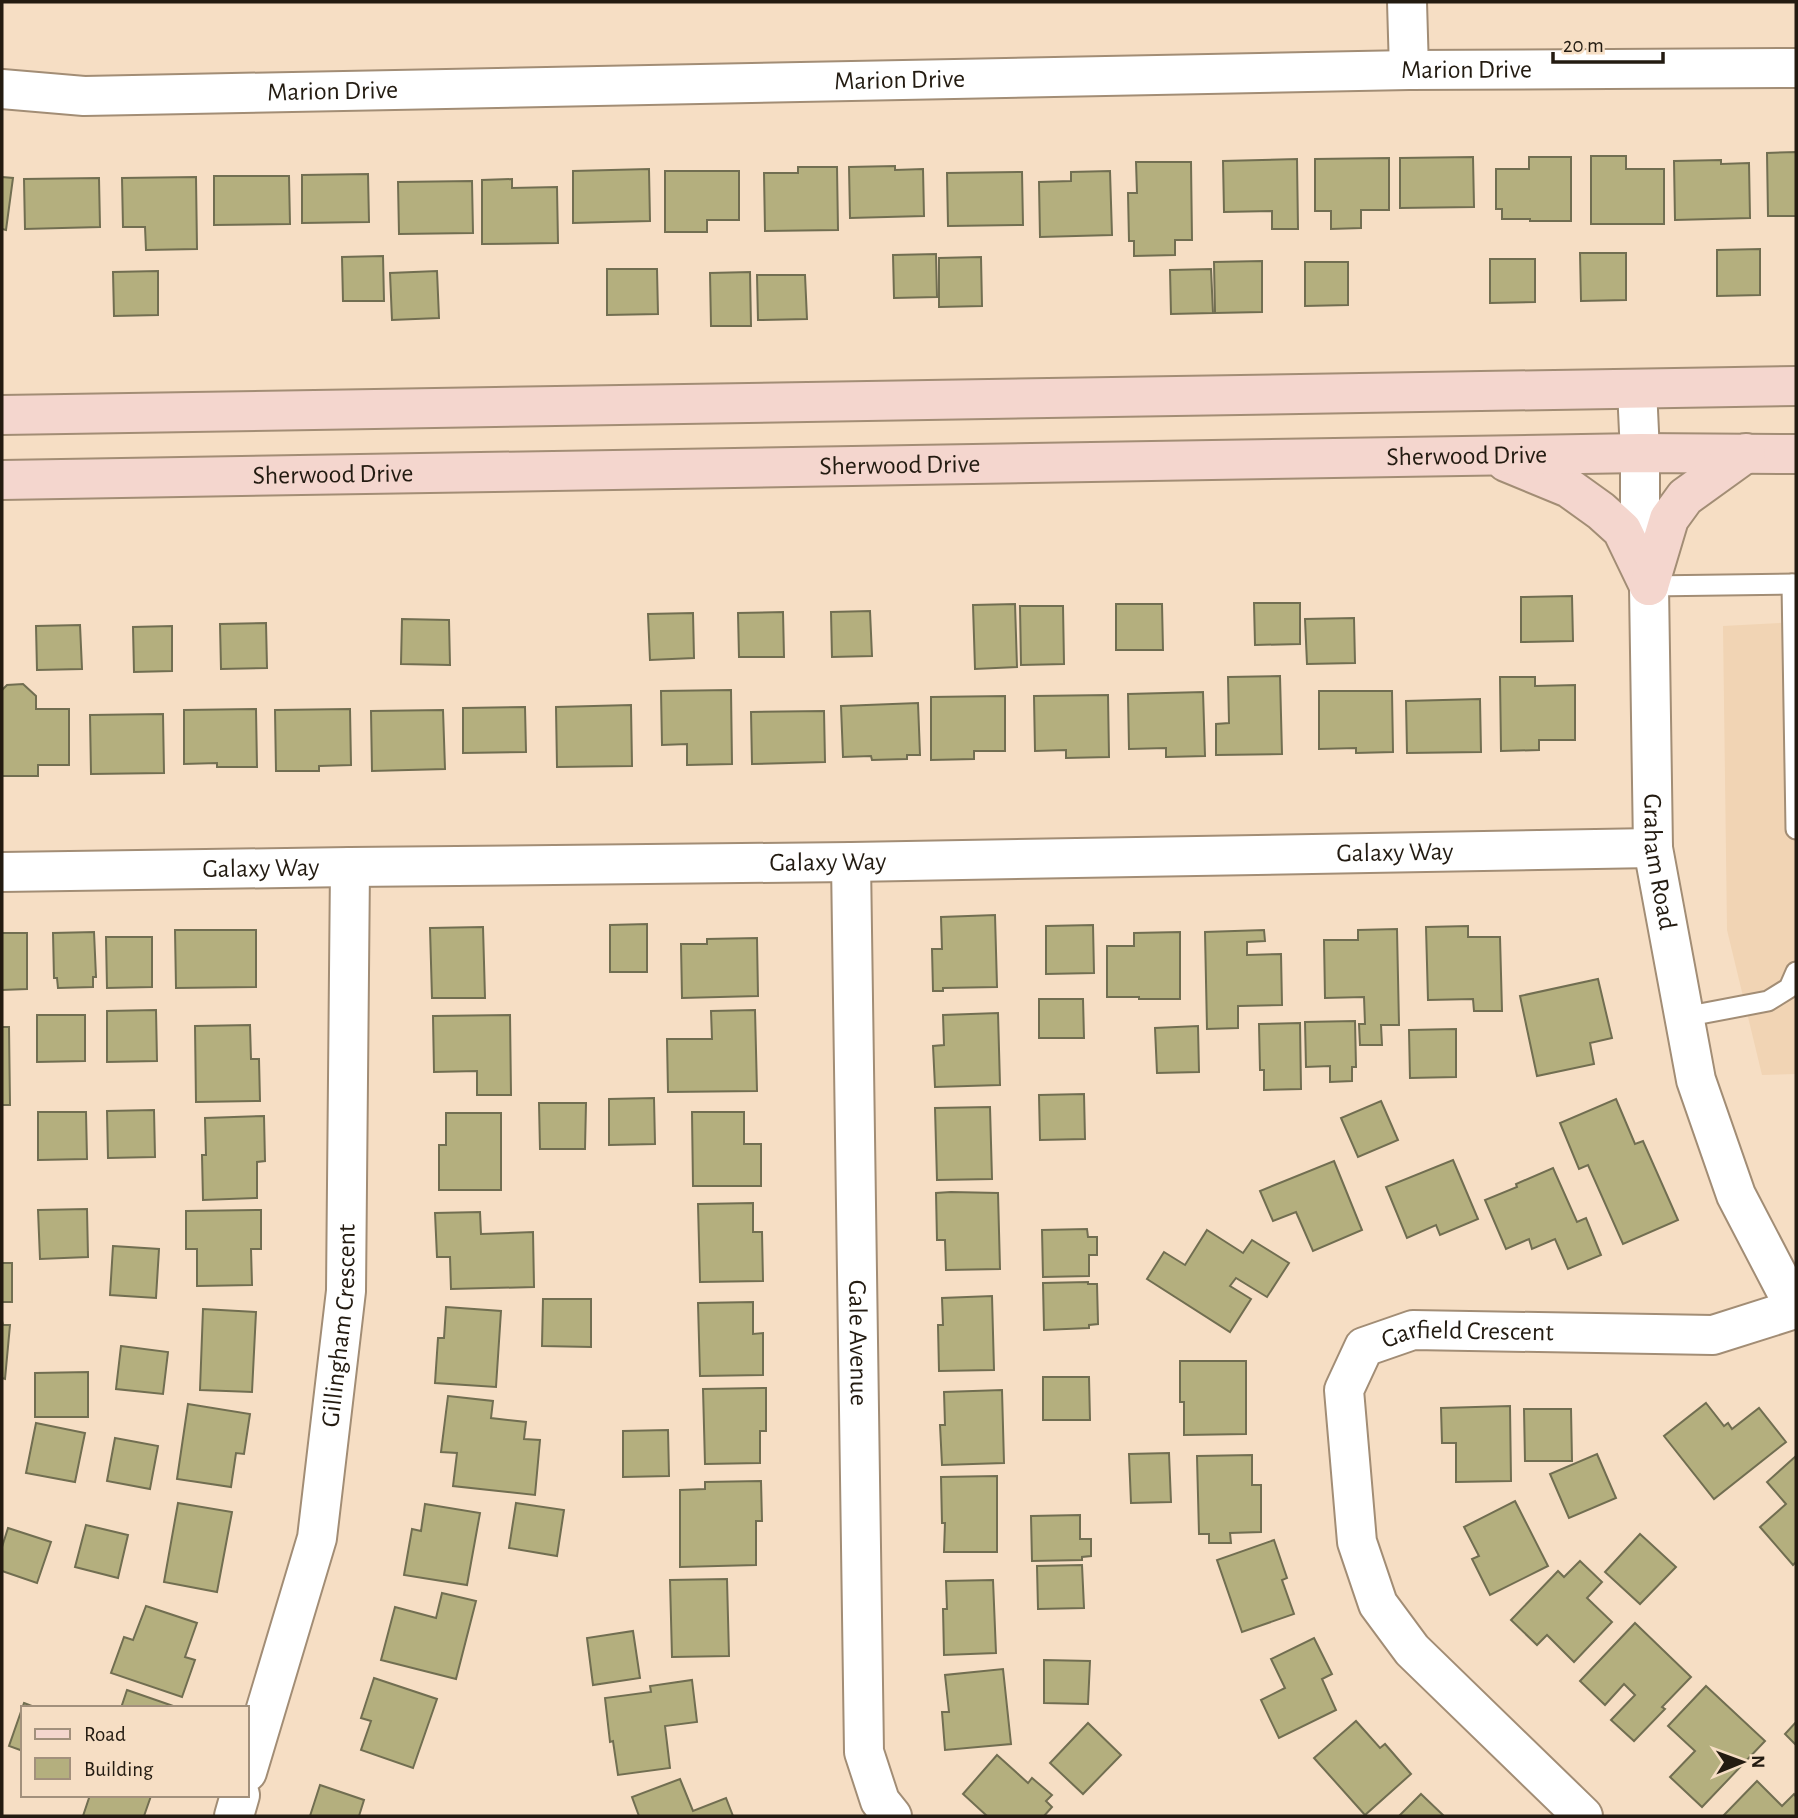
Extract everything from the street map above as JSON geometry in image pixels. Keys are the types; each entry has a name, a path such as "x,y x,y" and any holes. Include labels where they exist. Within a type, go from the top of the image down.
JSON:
{"main road":[{"path":"2,415 1796,386"},
{"name":"Sherwood Drive","path":"2,481 1640,453 1796,454"},
{"path":"1649,586 1669,519 1685,497 1746,453"},
{"path":"1491,456 1569,488 1601,511 1622,530 1649,586"}],"street":[{"path":"1407,2 1409,70"},
{"name":"Marion Drive","path":"2,89 84,96 1409,70 1796,68"},
{"name":"Graham Road","path":"1637,389 1640,520 1649,586 1653,848 1696,1080 1736,1195 1796,1309"},
{"name":"Galaxy Way","path":"2,872 851,862 1653,848"},
{"name":"Gale Avenue","path":"851,862 864,1752 880,1801 892,1816"},
{"name":"Gillingham Crescent","path":"248,1769 317,1538 346,1291 350,867"},
{"name":"Garfield Crescent","path":"1583,1816 1412,1650 1378,1604 1357,1542 1344,1390 1364,1347 1413,1330 1713,1335 1796,1309"},
{"path":"234,1816 239,1797"}],"lane":[{"path":"1649,586 1794,584 1796,829"},
{"path":"1684,1017 1768,1001 1789,988 1796,972"}],"shaded area":[{"path":"1796,622 1796,1074 1762,1075 1727,930 1723,626"}],"building":[{"path":"1796,152 1796,216 1768,216 1767,153"},
{"path":"1591,156 1626,156 1626,169 1664,169 1664,224 1591,224"},
{"path":"1473,157 1474,207 1400,208 1400,158"},
{"path":"1529,157 1571,157 1571,221 1502,219 1502,209 1496,209 1496,169 1529,169"},
{"path":"1389,158 1389,210 1361,210 1361,228 1331,229 1331,211 1315,211 1315,159"},
{"path":"1297,159 1298,229 1272,229 1272,211 1224,212 1223,161"},
{"path":"1721,160 1721,164 1749,163 1750,218 1675,220 1674,161"},
{"path":"1136,162 1191,162 1192,240 1175,240 1175,255 1134,256 1134,241 1129,241 1128,193 1137,193"},
{"path":"895,166 895,170 923,169 924,216 850,218 849,167"},
{"path":"798,167 837,167 838,230 765,231 764,173 798,173"},
{"path":"649,169 650,221 573,223 573,171"},
{"path":"665,171 739,171 739,220 707,220 707,232 665,232"},
{"path":"1110,171 1112,235 1040,237 1039,182 1071,181 1071,172"},
{"path":"1022,172 1023,225 948,226 947,173"},
{"path":"368,174 369,222 302,223 302,175"},
{"path":"214,176 289,176 290,224 214,225"},
{"path":"2,177 13,178 6,230 2,229"},
{"path":"196,177 197,249 146,250 145,227 123,227 122,178"},
{"path":"99,178 100,227 25,229 24,179"},
{"path":"512,179 512,188 557,187 558,243 482,244 482,180"},
{"path":"472,181 473,233 399,234 398,182"},
{"path":"1760,249 1760,295 1717,296 1717,250"},
{"path":"1580,253 1626,253 1626,300 1581,301"},
{"path":"936,254 937,297 894,298 893,255"},
{"path":"383,256 384,301 343,301 342,257"},
{"path":"981,257 982,306 939,307 939,258"},
{"path":"1490,259 1535,259 1535,302 1490,303"},
{"path":"1262,261 1262,312 1215,313 1214,262"},
{"path":"1305,262 1348,262 1348,305 1305,306"},
{"path":"607,269 657,269 658,314 607,315"},
{"path":"1211,269 1213,313 1171,314 1170,270"},
{"path":"158,271 158,315 114,316 113,272"},
{"path":"437,271 439,318 392,320 390,273"},
{"path":"750,272 751,326 711,326 710,273"},
{"path":"757,275 805,275 807,319 758,320"},
{"path":"1572,596 1573,641 1521,642 1521,597"},
{"path":"1254,603 1300,603 1300,644 1255,645"},
{"path":"1015,604 1017,667 975,669 973,605"},
{"path":"1116,604 1162,604 1163,650 1116,650"},
{"path":"1020,606 1063,606 1064,664 1021,665"},
{"path":"870,611 872,656 832,657 831,612"},
{"path":"783,612 784,657 739,657 738,613"},
{"path":"693,613 694,658 650,660 648,614"},
{"path":"1354,618 1355,663 1307,664 1305,619"},
{"path":"402,619 449,620 450,665 401,664"},
{"path":"266,623 267,668 221,669 220,624"},
{"path":"80,625 82,669 37,670 36,626"},
{"path":"172,626 172,671 134,672 133,627"},
{"path":"1280,676 1282,754 1216,755 1216,724 1229,723 1228,677"},
{"path":"1500,677 1535,677 1535,686 1575,685 1575,740 1539,740 1539,750 1501,751"},
{"path":"23,684 36,696 36,709 69,709 69,765 38,765 38,776 2,776 2,690 7,685"},
{"path":"731,690 732,764 687,765 687,744 662,745 661,691"},
{"path":"1319,691 1392,691 1393,752 1356,753 1356,748 1319,749"},
{"path":"1203,692 1205,756 1166,757 1166,748 1129,749 1128,694"},
{"path":"1108,695 1109,757 1066,758 1066,750 1035,751 1034,696"},
{"path":"1005,696 1005,751 974,751 974,759 931,760 931,697"},
{"path":"1480,699 1481,752 1407,753 1406,701"},
{"path":"918,703 920,755 907,755 907,759 872,760 871,756 843,757 841,706"},
{"path":"631,705 632,766 557,767 556,707"},
{"path":"525,707 526,752 463,753 463,708"},
{"path":"256,709 257,767 217,767 217,763 184,764 184,710"},
{"path":"350,709 351,765 319,766 319,771 276,771 275,710"},
{"path":"443,710 445,769 372,771 371,711"},
{"path":"824,711 825,762 752,764 751,712"},
{"path":"163,714 164,773 91,774 90,715"},
{"path":"995,915 997,987 943,988 943,991 933,991 932,949 942,949 941,917"},
{"path":"647,924 647,972 610,972 610,925"},
{"path":"1093,925 1094,973 1046,974 1046,926"},
{"path":"1468,926 1468,937 1500,937 1502,1011 1474,1011 1473,999 1428,1000 1426,927"},
{"path":"483,927 485,998 432,998 430,928"},
{"path":"1397,929 1399,1025 1381,1025 1382,1045 1360,1045 1359,1024 1365,1024 1364,997 1325,998 1324,940 1358,940 1358,930"},
{"path":"175,930 256,930 256,987 176,988"},
{"path":"1264,930 1265,941 1247,942 1247,955 1281,954 1282,1005 1238,1006 1238,1028 1207,1029 1205,932"},
{"path":"94,932 96,977 93,977 93,987 58,988 57,978 54,978 53,933"},
{"path":"1180,932 1180,999 1107,997 1107,946 1134,946 1134,933"},
{"path":"2,933 27,933 27,989 2,990"},
{"path":"106,937 152,937 152,987 107,988"},
{"path":"757,938 758,996 682,998 681,944 707,944 707,939"},
{"path":"1598,979 1612,1038 1590,1043 1594,1064 1537,1076 1520,996"},
{"path":"1039,999 1083,999 1084,1038 1039,1038"},
{"path":"156,1010 157,1061 107,1062 107,1011"},
{"path":"755,1010 757,1091 668,1092 667,1039 712,1039 711,1011"},
{"path":"998,1013 1000,1085 935,1087 933,1046 944,1045 943,1015"},
{"path":"37,1015 85,1015 85,1061 37,1062"},
{"path":"510,1015 511,1095 477,1095 477,1071 434,1072 433,1016"},
{"path":"1355,1021 1356,1067 1352,1067 1352,1081 1330,1082 1330,1066 1306,1067 1305,1022"},
{"path":"1300,1023 1301,1089 1264,1090 1264,1070 1260,1070 1259,1024"},
{"path":"250,1025 251,1059 259,1059 260,1101 196,1102 195,1026"},
{"path":"1198,1026 1199,1072 1157,1073 1155,1028"},
{"path":"2,1027 9,1027 10,1105 2,1105"},
{"path":"1456,1029 1456,1077 1410,1078 1409,1030"},
{"path":"1084,1094 1085,1139 1040,1140 1039,1095"},
{"path":"654,1098 655,1144 609,1145 609,1099"},
{"path":"1616,1099 1635,1144 1643,1141 1678,1220 1623,1244 1588,1165 1579,1169 1560,1123"},
{"path":"1381,1101 1398,1140 1358,1157 1341,1118"},
{"path":"539,1103 586,1103 585,1149 540,1149"},
{"path":"990,1107 992,1179 937,1180 935,1108"},
{"path":"154,1110 155,1157 108,1158 107,1111"},
{"path":"38,1112 86,1112 87,1159 38,1160"},
{"path":"692,1112 744,1112 744,1144 761,1144 761,1186 693,1186"},
{"path":"446,1113 501,1113 501,1190 439,1190 439,1145 446,1145"},
{"path":"264,1116 265,1161 257,1162 257,1198 203,1200 205,1118"},
{"path":"1453,1160 1478,1219 1440,1235 1436,1225 1407,1238 1386,1187"},
{"path":"1334,1161 1362,1230 1313,1251 1296,1212 1273,1221 1260,1191"},
{"path":"1553,1168 1577,1222 1586,1218 1601,1255 1568,1269 1555,1239 1532,1249 1529,1239 1506,1249 1485,1200"},
{"path":"936,1193 998,1193 1000,1269 946,1270 945,1240 937,1240"},
{"path":"753,1203 753,1232 762,1232 763,1281 700,1282 698,1204"},
{"path":"87,1209 88,1257 40,1259 38,1210"},
{"path":"261,1210 261,1249 251,1249 252,1285 197,1286 197,1249 186,1249 186,1211"},
{"path":"480,1212 481,1234 533,1232 534,1287 451,1289 450,1257 437,1257 435,1213"},
{"path":"1087,1229 1088,1237 1097,1237 1097,1255 1089,1255 1089,1276 1043,1277 1042,1230"},
{"path":"1207,1230 1243,1253 1252,1240 1289,1263 1267,1297 1236,1278 1230,1286 1251,1299 1230,1332 1147,1279 1164,1252 1185,1265"},
{"path":"113,1246 159,1249 156,1298 110,1295"},
{"path":"2,1263 12,1263 12,1302 2,1302"},
{"path":"1043,1283 1097,1284 1098,1324 1089,1325 1089,1328 1044,1330"},
{"path":"992,1296 994,1370 939,1371 938,1325 943,1325 942,1298"},
{"path":"543,1299 591,1299 591,1347 542,1346"},
{"path":"753,1302 753,1334 763,1333 763,1375 700,1376 698,1303"},
{"path":"446,1307 501,1311 496,1387 435,1383 438,1338 444,1338"},
{"path":"203,1309 256,1312 252,1392 200,1390"},
{"path":"2,1321 3,1325 10,1325 5,1379 2,1378"},
{"path":"121,1346 168,1352 163,1394 116,1389"},
{"path":"1180,1361 1246,1361 1246,1434 1184,1435 1184,1402 1180,1402"},
{"path":"88,1372 88,1417 35,1417 35,1373"},
{"path":"1043,1377 1089,1377 1090,1420 1043,1420"},
{"path":"766,1388 766,1431 760,1431 760,1463 705,1464 703,1389"},
{"path":"1002,1390 1004,1463 942,1465 940,1425 945,1425 944,1392"},
{"path":"448,1396 493,1401 491,1418 526,1422 524,1439 540,1440 535,1495 453,1486 457,1453 441,1452"},
{"path":"1706,1403 1724,1426 1728,1423 1732,1429 1759,1408 1786,1442 1714,1499 1664,1436"},
{"path":"188,1404 250,1414 244,1454 236,1453 231,1487 177,1479"},
{"path":"1510,1406 1511,1481 1456,1482 1456,1443 1442,1443 1441,1408"},
{"path":"1524,1409 1571,1409 1572,1461 1525,1461"},
{"path":"36,1423 85,1433 75,1482 26,1473"},
{"path":"668,1430 669,1476 623,1477 623,1431"},
{"path":"115,1438 158,1446 150,1489 107,1481"},
{"path":"1169,1453 1171,1502 1131,1503 1129,1454"},
{"path":"1597,1454 1616,1498 1569,1518 1550,1474"},
{"path":"1252,1455 1252,1485 1261,1485 1261,1532 1230,1533 1231,1543 1209,1543 1209,1534 1199,1534 1197,1456"},
{"path":"1796,1456 1796,1562 1793,1565 1760,1527 1786,1504 1767,1482"},
{"path":"997,1476 997,1552 944,1552 945,1523 942,1523 941,1477"},
{"path":"761,1481 762,1521 756,1521 756,1565 680,1567 680,1490 705,1489 705,1482"},
{"path":"1515,1501 1548,1566 1490,1595 1472,1559 1479,1556 1464,1527"},
{"path":"178,1503 232,1512 217,1592 164,1582"},
{"path":"516,1503 564,1510 557,1556 509,1548"},
{"path":"425,1504 480,1513 467,1585 404,1575 412,1529 421,1531"},
{"path":"1080,1515 1080,1539 1091,1539 1091,1556 1082,1557 1082,1560 1032,1561 1031,1516"},
{"path":"86,1525 128,1535 118,1578 75,1567"},
{"path":"8,1528 51,1542 37,1583 2,1571 2,1547"},
{"path":"1640,1534 1676,1567 1640,1604 1605,1572"},
{"path":"1274,1540 1287,1578 1282,1580 1294,1614 1242,1632 1217,1560"},
{"path":"1580,1561 1602,1582 1587,1598 1612,1622 1574,1662 1547,1635 1537,1645 1511,1620 1558,1571 1564,1577"},
{"path":"1082,1565 1084,1608 1038,1609 1037,1566"},
{"path":"727,1579 729,1656 672,1657 670,1580"},
{"path":"993,1580 996,1653 944,1655 943,1609 947,1609 946,1581"},
{"path":"442,1593 476,1601 456,1679 381,1660 395,1607 436,1618"},
{"path":"146,1606 197,1623 185,1657 195,1660 182,1697 111,1673 124,1637 133,1640"},
{"path":"1635,1623 1691,1677 1634,1741 1611,1720 1635,1695 1624,1684 1605,1705 1580,1681"},
{"path":"633,1631 640,1678 593,1685 587,1638"},
{"path":"1314,1638 1332,1674 1322,1679 1336,1710 1279,1738 1261,1700 1285,1688 1271,1659"},
{"path":"1044,1660 1090,1661 1088,1704 1044,1703"},
{"path":"1003,1669 1011,1744 945,1750 942,1712 949,1712 945,1675"},
{"path":"374,1678 437,1699 413,1768 361,1750 371,1721 361,1718"},
{"path":"692,1680 697,1722 665,1726 670,1768 618,1775 613,1741 610,1742 605,1698 651,1692 650,1686"},
{"path":"1706,1686 1765,1741 1702,1807 1670,1777 1695,1751 1668,1726"},
{"path":"127,1690 173,1706 122,1706"},
{"path":"21,1712 21,1750 9,1746"},
{"path":"1356,1721 1380,1748 1385,1744 1411,1774 1365,1815 1314,1758"},
{"path":"1796,1722 1796,1745 1785,1734"},
{"path":"1088,1723 1121,1755 1083,1794 1050,1763"},
{"path":"997,1755 1028,1783 1032,1778 1052,1795 1046,1801 1052,1807 1044,1816 987,1816 963,1794"},
{"path":"680,1779 693,1811 726,1798 733,1816 639,1816 632,1797"},
{"path":"1757,1781 1782,1806 1794,1794 1796,1816 1723,1816"},
{"path":"320,1785 364,1800 359,1816 310,1816"},
{"path":"1421,1794 1444,1816 1399,1816"},
{"path":"89,1797 151,1797 144,1816 83,1816"}]}
